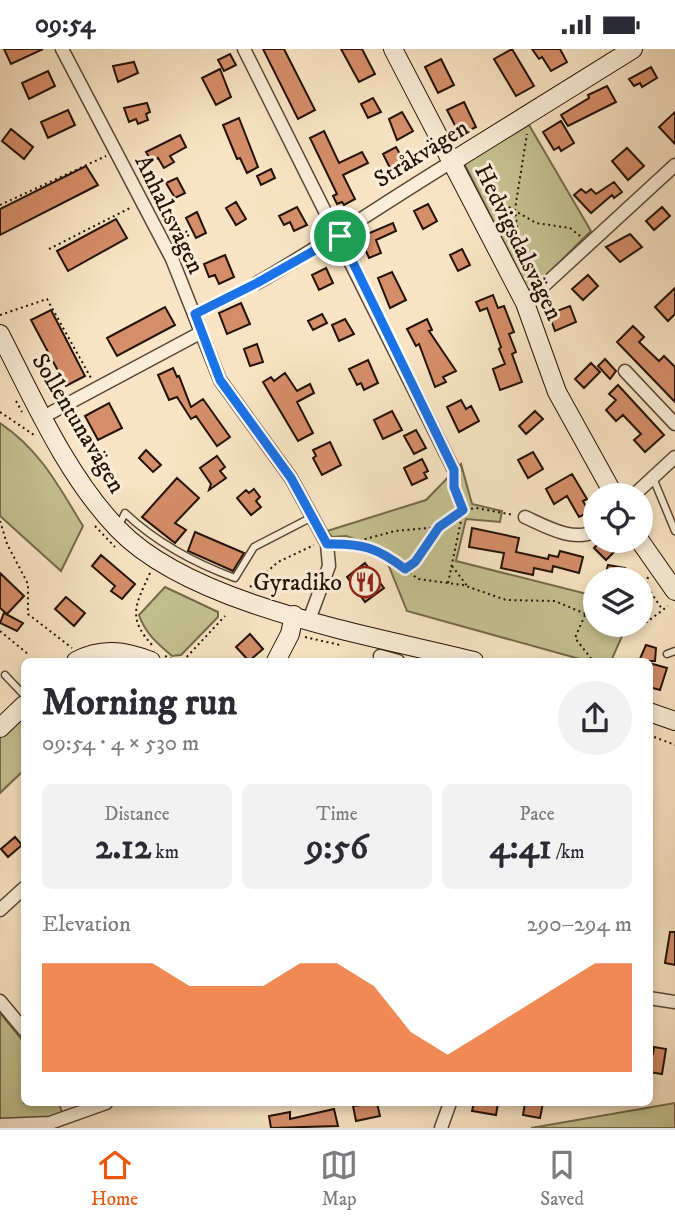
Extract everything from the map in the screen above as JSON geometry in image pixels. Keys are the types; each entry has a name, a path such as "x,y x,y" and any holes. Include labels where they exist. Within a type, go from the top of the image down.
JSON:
{"street":[{"name":"Anhaltsvägen","path":"62,49 173,259 220,380 291,478 327,544 329,566 301,618"},
{"path":"244,49 340,236 454,470"},
{"name":"Hedvigsdalsvägen","path":"393,49 525,303 557,392 607,483"},
{"name":"Stråkvägen","path":"257,283 340,236 390,199 633,49"},
{"path":"525,303 675,165"},
{"path":"43,417 200,333"},
{"name":"Sollentunavägen","path":"0,334 43,417 87,492 117,529 140,551 219,592 301,618 462,658"},
{"path":"625,371 675,424"},
{"path":"647,483 675,457"},
{"path":"525,517 552,530 583,535"},
{"path":"647,553 671,598"},
{"path":"277,658 289,634 301,618"},
{"path":"76,656 103,651 153,655"},
{"path":"380,656 387,658"},
{"path":"0,728 21,708"},
{"path":"653,713 675,721"},
{"path":"0,910 21,891"},
{"path":"653,998 675,1002"},
{"path":"0,1001 21,1026"},
{"path":"68,1106 72,1115"},
{"path":"0,1125 50,1123 98,1106"},
{"path":"441,1128 449,1106"}],"lane":[{"path":"653,478 675,531"},
{"path":"117,529 125,513 145,532 166,546 204,567 235,578 254,547 314,516"},
{"path":"667,654 675,651"},
{"path":"5,675 21,692"}],"path":[{"path":"521,263 515,209 531,114"},
{"path":"0,205 116,152"},
{"path":"484,192 536,223 570,228 590,243"},
{"path":"49,249 142,202"},
{"path":"195,314 257,283"},
{"path":"0,315 47,299 97,388"},
{"path":"0,412 38,438"},
{"path":"448,583 463,510 454,487 454,470"},
{"path":"405,569 415,562 439,527 463,510 476,508 525,517"},
{"path":"0,521 7,544 28,584 28,614 76,656"},
{"path":"246,590 278,562 310,545 350,543 371,535 439,527"},
{"path":"350,543 386,554 418,579 468,587 506,600 555,601 583,613"},
{"path":"651,561 646,585 662,609"},
{"path":"452,565 468,587"},
{"path":"150,572 136,605 135,623 153,655"},
{"path":"653,617 671,598"},
{"path":"186,658 225,616"},
{"path":"583,619 575,638 591,658"},
{"path":"0,631 28,654"},
{"path":"653,737 675,745"}],"shaded area":[{"path":"529,125 591,231 529,292 464,163"},
{"path":"0,423 14,433 37,457 83,526 61,571 0,516"},
{"path":"461,464 472,504 502,511 500,522 466,519 456,561 583,593 583,637 622,637 612,658 576,658 407,611 382,549 346,536 332,537 327,531 426,500"},
{"path":"165,587 218,612 218,617 181,655 172,656 157,642 139,615"},
{"path":"21,713 21,773 0,793 0,733"},
{"path":"0,1013 21,1038 21,1106 60,1106 62,1113 41,1121 0,1122"},
{"path":"675,1103 675,1128 531,1128"}],"building":[{"path":"4,49 43,49 11,64"},
{"path":"263,49 284,49 315,110 298,119"},
{"path":"341,49 362,49 375,74 359,82"},
{"path":"512,49 534,86 516,96 494,59"},
{"path":"532,49 560,49 567,62 551,71 542,57 539,59"},
{"path":"230,54 236,65 224,71 218,60"},
{"path":"441,59 454,85 438,93 425,67"},
{"path":"134,62 138,73 118,82 113,66"},
{"path":"651,67 657,78 642,87 640,83 634,86 629,79"},
{"path":"220,69 231,97 216,105 202,78"},
{"path":"48,71 55,86 29,99 22,83"},
{"path":"607,86 616,102 568,126 561,115 589,98 588,95"},
{"path":"373,98 381,112 368,118 361,104"},
{"path":"464,102 476,127 460,135 447,110"},
{"path":"147,103 150,112 146,114 148,120 138,124 136,119 129,122 124,108"},
{"path":"68,110 75,125 48,138 41,122"},
{"path":"402,112 413,131 397,140 389,119"},
{"path":"675,112 675,144 659,127"},
{"path":"239,118 258,167 247,173 240,158 237,159 223,125"},
{"path":"561,121 574,143 561,151 559,147 554,150 543,132"},
{"path":"11,129 33,147 24,159 2,141"},
{"path":"324,131 339,163 362,152 368,163 343,175 355,199 344,205 342,202 337,204 333,196 337,194 310,138"},
{"path":"180,135 186,147 170,156 174,162 164,168 158,158 152,162 146,152"},
{"path":"396,147 406,165 392,172 383,154"},
{"path":"627,148 644,166 628,180 612,161"},
{"path":"86,166 98,185 0,235 0,209"},
{"path":"271,169 275,178 261,185 257,176"},
{"path":"177,178 185,193 175,198 166,183"},
{"path":"614,182 622,192 614,198 612,195 591,213 574,195 581,189 586,193 591,189 596,194"},
{"path":"236,202 246,219 236,225 226,208"},
{"path":"428,204 437,221 423,229 414,211"},
{"path":"297,207 307,225 294,231 290,222 284,225 279,216"},
{"path":"662,207 670,216 654,230 646,221"},
{"path":"197,212 206,233 196,238 186,218"},
{"path":"116,219 127,238 68,271 57,251"},
{"path":"393,223 396,231 376,240 381,253 369,258 360,237"},
{"path":"630,234 642,247 620,262 606,247"},
{"path":"462,249 470,265 458,271 450,255"},
{"path":"225,255 234,277 219,284 215,275 209,277 204,264"},
{"path":"326,268 333,283 319,290 312,275"},
{"path":"392,272 406,300 390,308 378,278"},
{"path":"588,275 598,286 583,300 572,289"},
{"path":"675,288 675,314 668,321 655,307"},
{"path":"493,295 498,308 504,306 514,332 509,334 516,352 512,354 522,382 500,390 493,369 505,364 499,349 501,347 487,308 480,311 476,302"},
{"path":"241,303 250,324 227,334 219,313"},
{"path":"570,306 576,322 555,331 549,314"},
{"path":"165,307 175,325 117,356 107,338"},
{"path":"51,310 85,376 66,386 31,320"},
{"path":"322,314 327,323 313,330 308,321"},
{"path":"345,319 354,334 339,341 332,325"},
{"path":"427,319 432,330 429,331 456,371 443,377 446,382 435,387 419,344 416,346 407,329"},
{"path":"633,326 644,337 639,342 659,361 664,356 675,367 675,402 617,342"},
{"path":"257,344 263,362 250,366 244,349"},
{"path":"605,359 616,371 610,379 598,366"},
{"path":"368,360 378,383 364,390 361,383 357,385 349,369"},
{"path":"591,363 600,372 584,388 575,379"},
{"path":"173,368 191,407 203,399 230,437 217,446 196,416 191,419 177,397 169,400 158,375"},
{"path":"285,373 297,391 310,384 314,393 297,402 313,433 298,441 263,382 271,377 274,381"},
{"path":"618,385 664,435 645,452 634,440 641,434 623,415 616,421 606,410 616,400 609,394"},
{"path":"461,400 466,409 471,406 479,421 459,432 447,407"},
{"path":"109,403 122,428 98,440 85,416"},
{"path":"392,411 402,430 383,439 374,420"},
{"path":"535,411 543,419 526,434 519,426"},
{"path":"416,430 426,448 414,454 404,436"},
{"path":"330,442 341,465 322,475 313,458 316,456 313,450"},
{"path":"146,450 161,465 153,472 139,458"},
{"path":"533,452 543,469 528,478 518,460"},
{"path":"217,456 225,467 220,471 226,478 209,490 211,484 200,468"},
{"path":"422,459 428,471 424,473 427,478 412,485 404,468"},
{"path":"572,474 583,492 583,515 579,517 567,496 554,504 546,489"},
{"path":"177,478 199,498 175,523 186,530 175,543 142,517"},
{"path":"254,489 260,497 256,501 261,507 251,515 237,498 246,490 249,493"},
{"path":"472,528 519,538 516,552 548,559 549,555 558,557 560,551 583,557 579,573 553,566 552,572 534,568 533,575 501,568 504,553 469,547"},
{"path":"195,532 244,553 233,571 188,551"},
{"path":"599,553 613,553 606,560"},
{"path":"101,555 135,584 122,599 111,591 115,586 92,566"},
{"path":"365,563 384,588 365,602 347,577"},
{"path":"0,573 24,596 7,614 0,608"},
{"path":"66,597 85,613 74,626 55,609"},
{"path":"4,613 23,623 17,631 0,623"},
{"path":"250,634 263,649 252,658 246,658 236,647"},
{"path":"646,645 656,648 655,661 653,658 640,658"},
{"path":"653,664 667,668 660,690 653,688"},
{"path":"15,837 21,844 8,857 1,849"},
{"path":"670,932 675,932 675,965 665,963"},
{"path":"654,1047 666,1049 662,1074 653,1073"},
{"path":"353,1106 378,1106 380,1116 356,1121"},
{"path":"473,1106 498,1106 496,1115 472,1111"},
{"path":"524,1106 542,1106 540,1118 523,1115"},
{"path":"334,1109 338,1126 271,1128 269,1116 290,1112 290,1119"}],"place":[{"name":"Gyradiko","path":"365,582"}],"route":[{"path":"340,236 454,470 454,487 463,510 439,527 415,562 405,569 386,554 357,543 327,544 291,478 220,380 195,314 340,236"}]}
